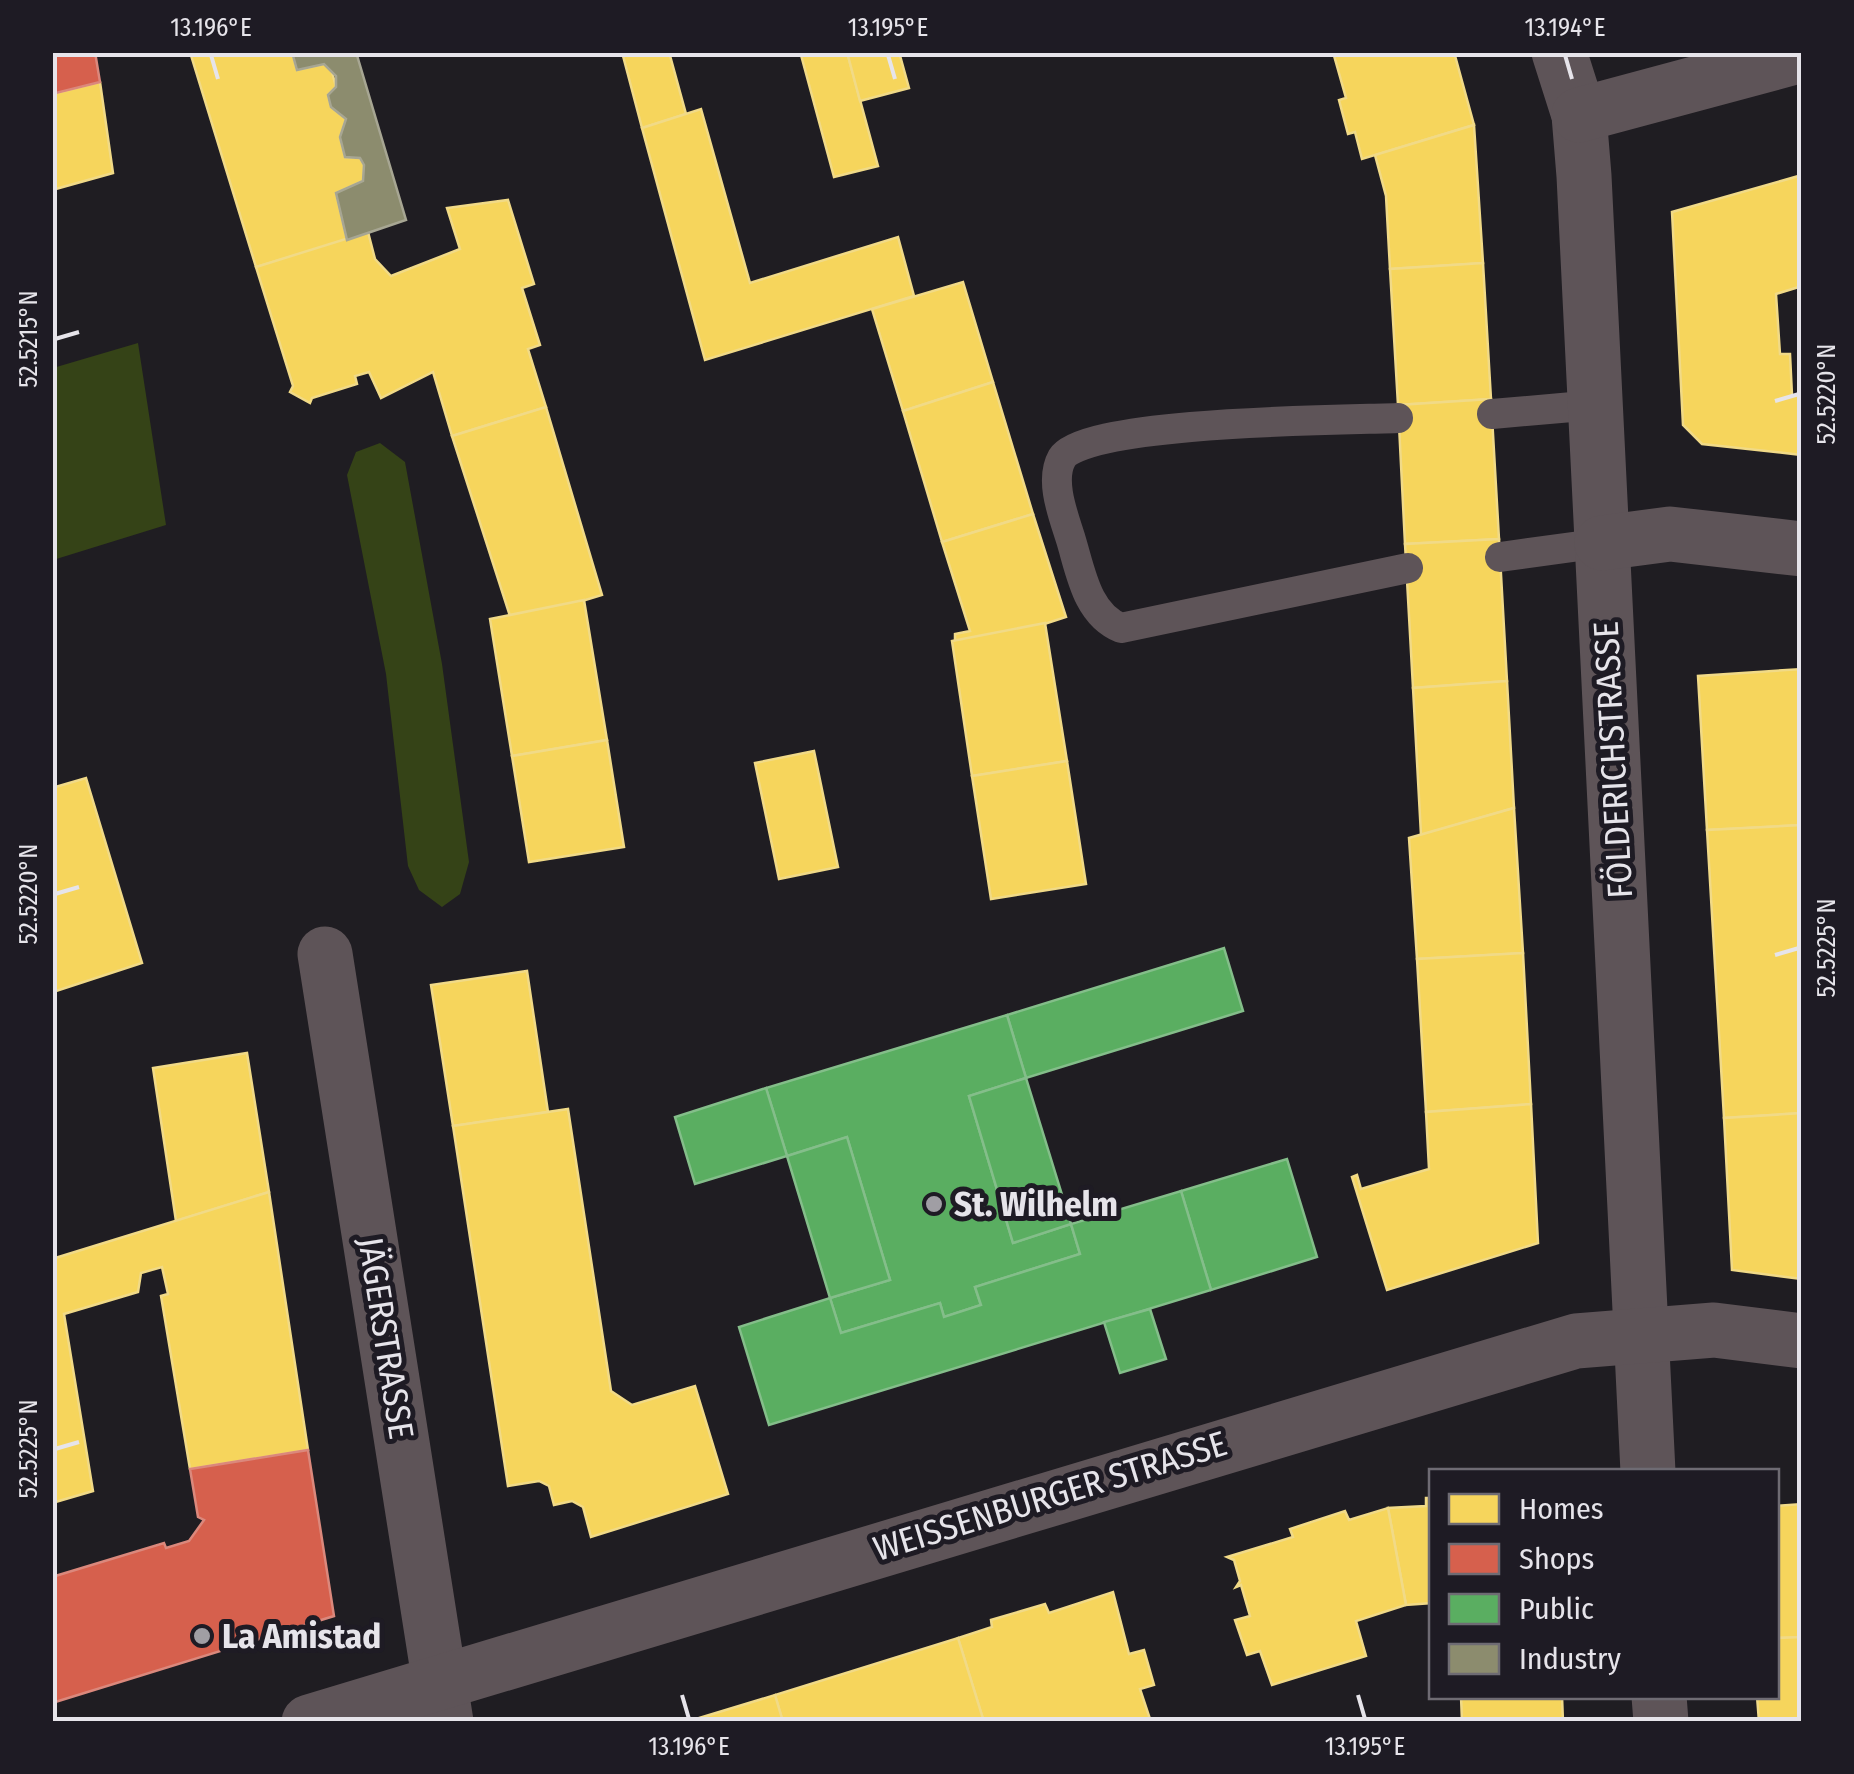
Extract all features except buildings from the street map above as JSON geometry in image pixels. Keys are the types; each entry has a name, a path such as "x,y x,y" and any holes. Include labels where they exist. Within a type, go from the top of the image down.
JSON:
{"street":[{"name":"FÖLDERICHSTRASSE","path":"1559,52 1579,115 1648,1469"},
{"path":"1579,115 1802,54"},
{"path":"1602,543 1670,534 1802,549"},
{"name":"JÄGERSTRASSE","path":"325,954 442,1701"},
{"name":"WEISSENBURGER STRASSE","path":"310,1722 442,1701 1472,1369 1576,1341 1714,1330 1802,1342"}],"lane":[{"path":"1492,414 1594,405"},
{"path":"1398,418 1231,425 1106,436 1083,442 1063,456 1057,474 1068,531 1094,608 1107,622 1121,628 1408,568"},
{"path":"1500,557 1602,543"}],"green space":[{"path":"138,343 166,525 53,560 53,368"},
{"path":"380,443 405,462 442,664 469,862 460,894 442,907 419,890 408,866 386,674 347,475 356,452"}],"place":[{"name":"St. Wilhelm","path":"934,1204"},
{"name":"La Amistad","path":"202,1636"}]}
